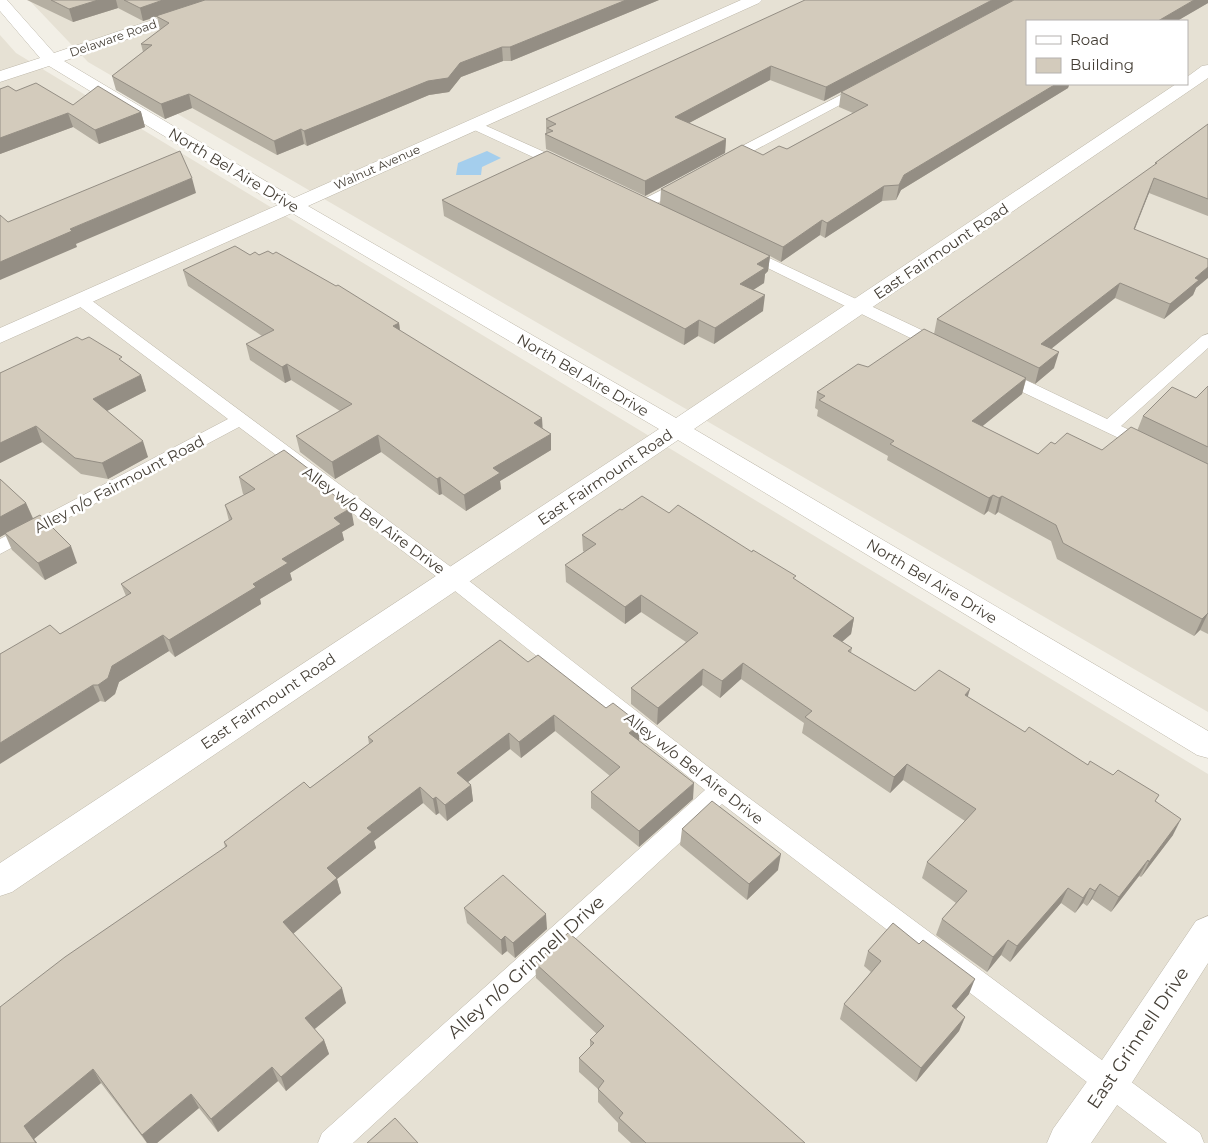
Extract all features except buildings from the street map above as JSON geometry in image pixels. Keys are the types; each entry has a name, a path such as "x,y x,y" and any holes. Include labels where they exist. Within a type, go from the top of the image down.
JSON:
{"street":[{"name":"Delaware Road","path":"0,77 226,0"},
{"name":"Walnut Avenue","path":"0,336 754,0"},
{"name":"North Bel Aire Drive","path":"0,1 51,60 292,205 676,429 1208,746"},
{"name":"East Fairmount Road","path":"1188,84 1208,70"},
{"name":"East Fairmount Road","path":"0,881 859,307 1186,85"},
{"name":"East Grinnell Drive","path":"1067,1143 1110,1082 1208,932"}],"lane":[{"path":"714,167 878,79"},
{"path":"473,124 582,174"},
{"path":"645,204 697,176"},
{"path":"627,195 663,212"},
{"path":"734,247 957,354"},
{"name":"Alley w/o Bel Aire Drive","path":"81,300 452,578 721,790 1190,1143"},
{"path":"1109,427 1208,339"},
{"path":"984,367 1158,452"},
{"name":"Alley n/o Fairmount Road","path":"0,547 239,420"},
{"name":"Alley n/o Grinnell Drive","path":"332,1143 721,790"}],"shaded area":[{"path":"29,0 1208,0 1208,712 88,62"},
{"path":"0,35 16,53 1208,774 1208,1143 0,1143"}],"water":[{"path":"487,151 501,158 482,167 481,175 456,175 458,163"}]}
